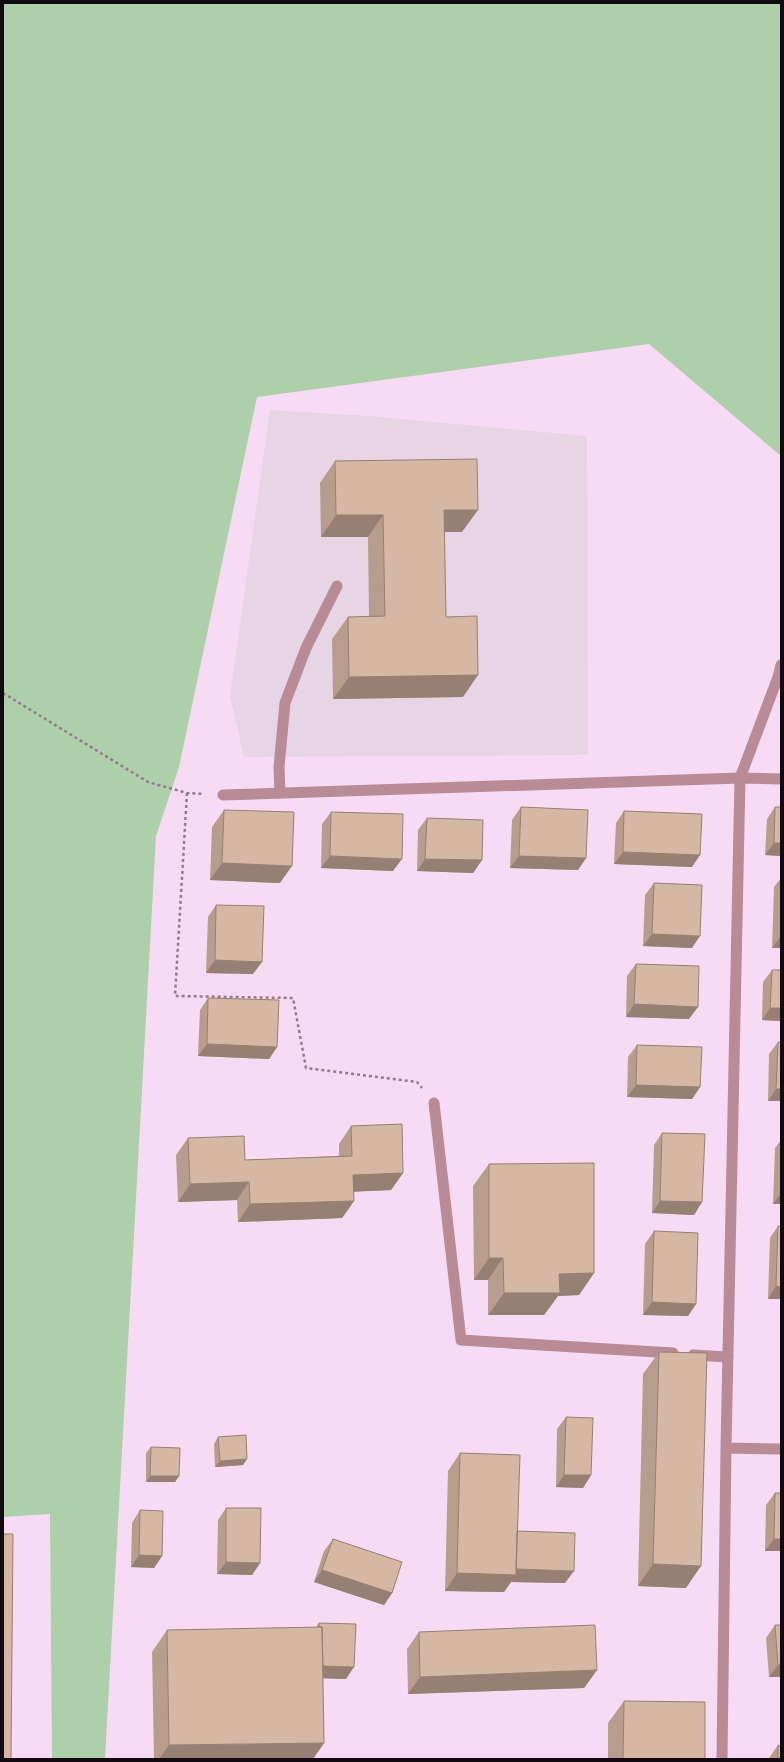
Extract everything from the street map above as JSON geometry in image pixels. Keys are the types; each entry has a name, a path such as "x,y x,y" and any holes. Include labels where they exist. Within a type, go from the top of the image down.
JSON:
{"street":[{"path":"280,793 279,767 285,703 306,648 337,586"},
{"path":"722,1759 726,1448 740,778 778,677 781,665"},
{"path":"223,795 740,778 781,779"},
{"path":"434,1103 461,1340 728,1357"},
{"path":"726,1448 781,1448"}],"path":[{"path":"3,693 148,782 187,793 223,795"},
{"path":"187,793 175,996 293,998 306,1068 417,1082 434,1103"}],"shaded area":[{"path":"270,410 369,416 587,436 588,755 244,757 230,696"}],"green space":[{"path":"3,3 781,3 781,456 649,344 257,397 179,767 156,836 105,1759 52,1759 50,1514 3,1517"}],"building":[{"path":"477,459 478,510 444,510 446,617 477,616 478,675 349,677 348,617 385,616 383,515 336,515 335,461"},
{"path":"521,807 588,810 586,858 519,856"},
{"path":"775,807 781,807 781,843 774,843"},
{"path":"224,810 294,812 292,866 222,863"},
{"path":"624,811 702,814 700,855 623,852"},
{"path":"331,812 403,814 402,859 330,856"},
{"path":"427,818 483,820 482,860 425,859"},
{"path":"654,883 702,885 700,936 652,934"},
{"path":"216,905 264,906 262,962 215,960"},
{"path":"636,964 699,966 698,1007 634,1004"},
{"path":"772,970 781,970 781,1008 770,1008"},
{"path":"208,998 279,1000 277,1047 207,1044"},
{"path":"778,1042 781,1042 781,1089 776,1089"},
{"path":"637,1045 702,1047 700,1087 636,1085"},
{"path":"402,1124 403,1173 353,1175 354,1201 250,1204 249,1182 190,1184 188,1138 244,1136 245,1160 352,1156 351,1126"},
{"path":"662,1133 705,1134 702,1202 660,1201"},
{"path":"594,1163 594,1273 559,1274 560,1293 504,1293 503,1258 489,1258 489,1164"},
{"path":"778,1226 781,1226 781,1287 776,1286"},
{"path":"654,1231 698,1233 696,1304 652,1302"},
{"path":"659,1352 707,1353 701,1566 653,1564"},
{"path":"566,1417 593,1418 591,1475 564,1475"},
{"path":"246,1435 247,1459 220,1461 218,1437"},
{"path":"151,1447 180,1448 179,1476 150,1476"},
{"path":"460,1453 520,1455 516,1575 457,1573"},
{"path":"775,1493 781,1493 781,1539 774,1539"},
{"path":"226,1508 261,1508 260,1563 226,1562"},
{"path":"140,1510 163,1511 162,1556 139,1555"},
{"path":"517,1531 575,1533 574,1571 516,1569"},
{"path":"3,1534 13,1534 11,1759 3,1759"},
{"path":"333,1539 402,1562 392,1593 322,1570"},
{"path":"319,1623 356,1624 354,1667 323,1666 322,1627 319,1627"},
{"path":"595,1625 597,1670 420,1677 419,1632"},
{"path":"775,1625 781,1625 781,1665 778,1665"},
{"path":"322,1627 324,1743 169,1745 167,1630"},
{"path":"624,1701 705,1702 705,1759 623,1759"},
{"path":"778,1745 781,1746 781,1759 778,1759"}]}
